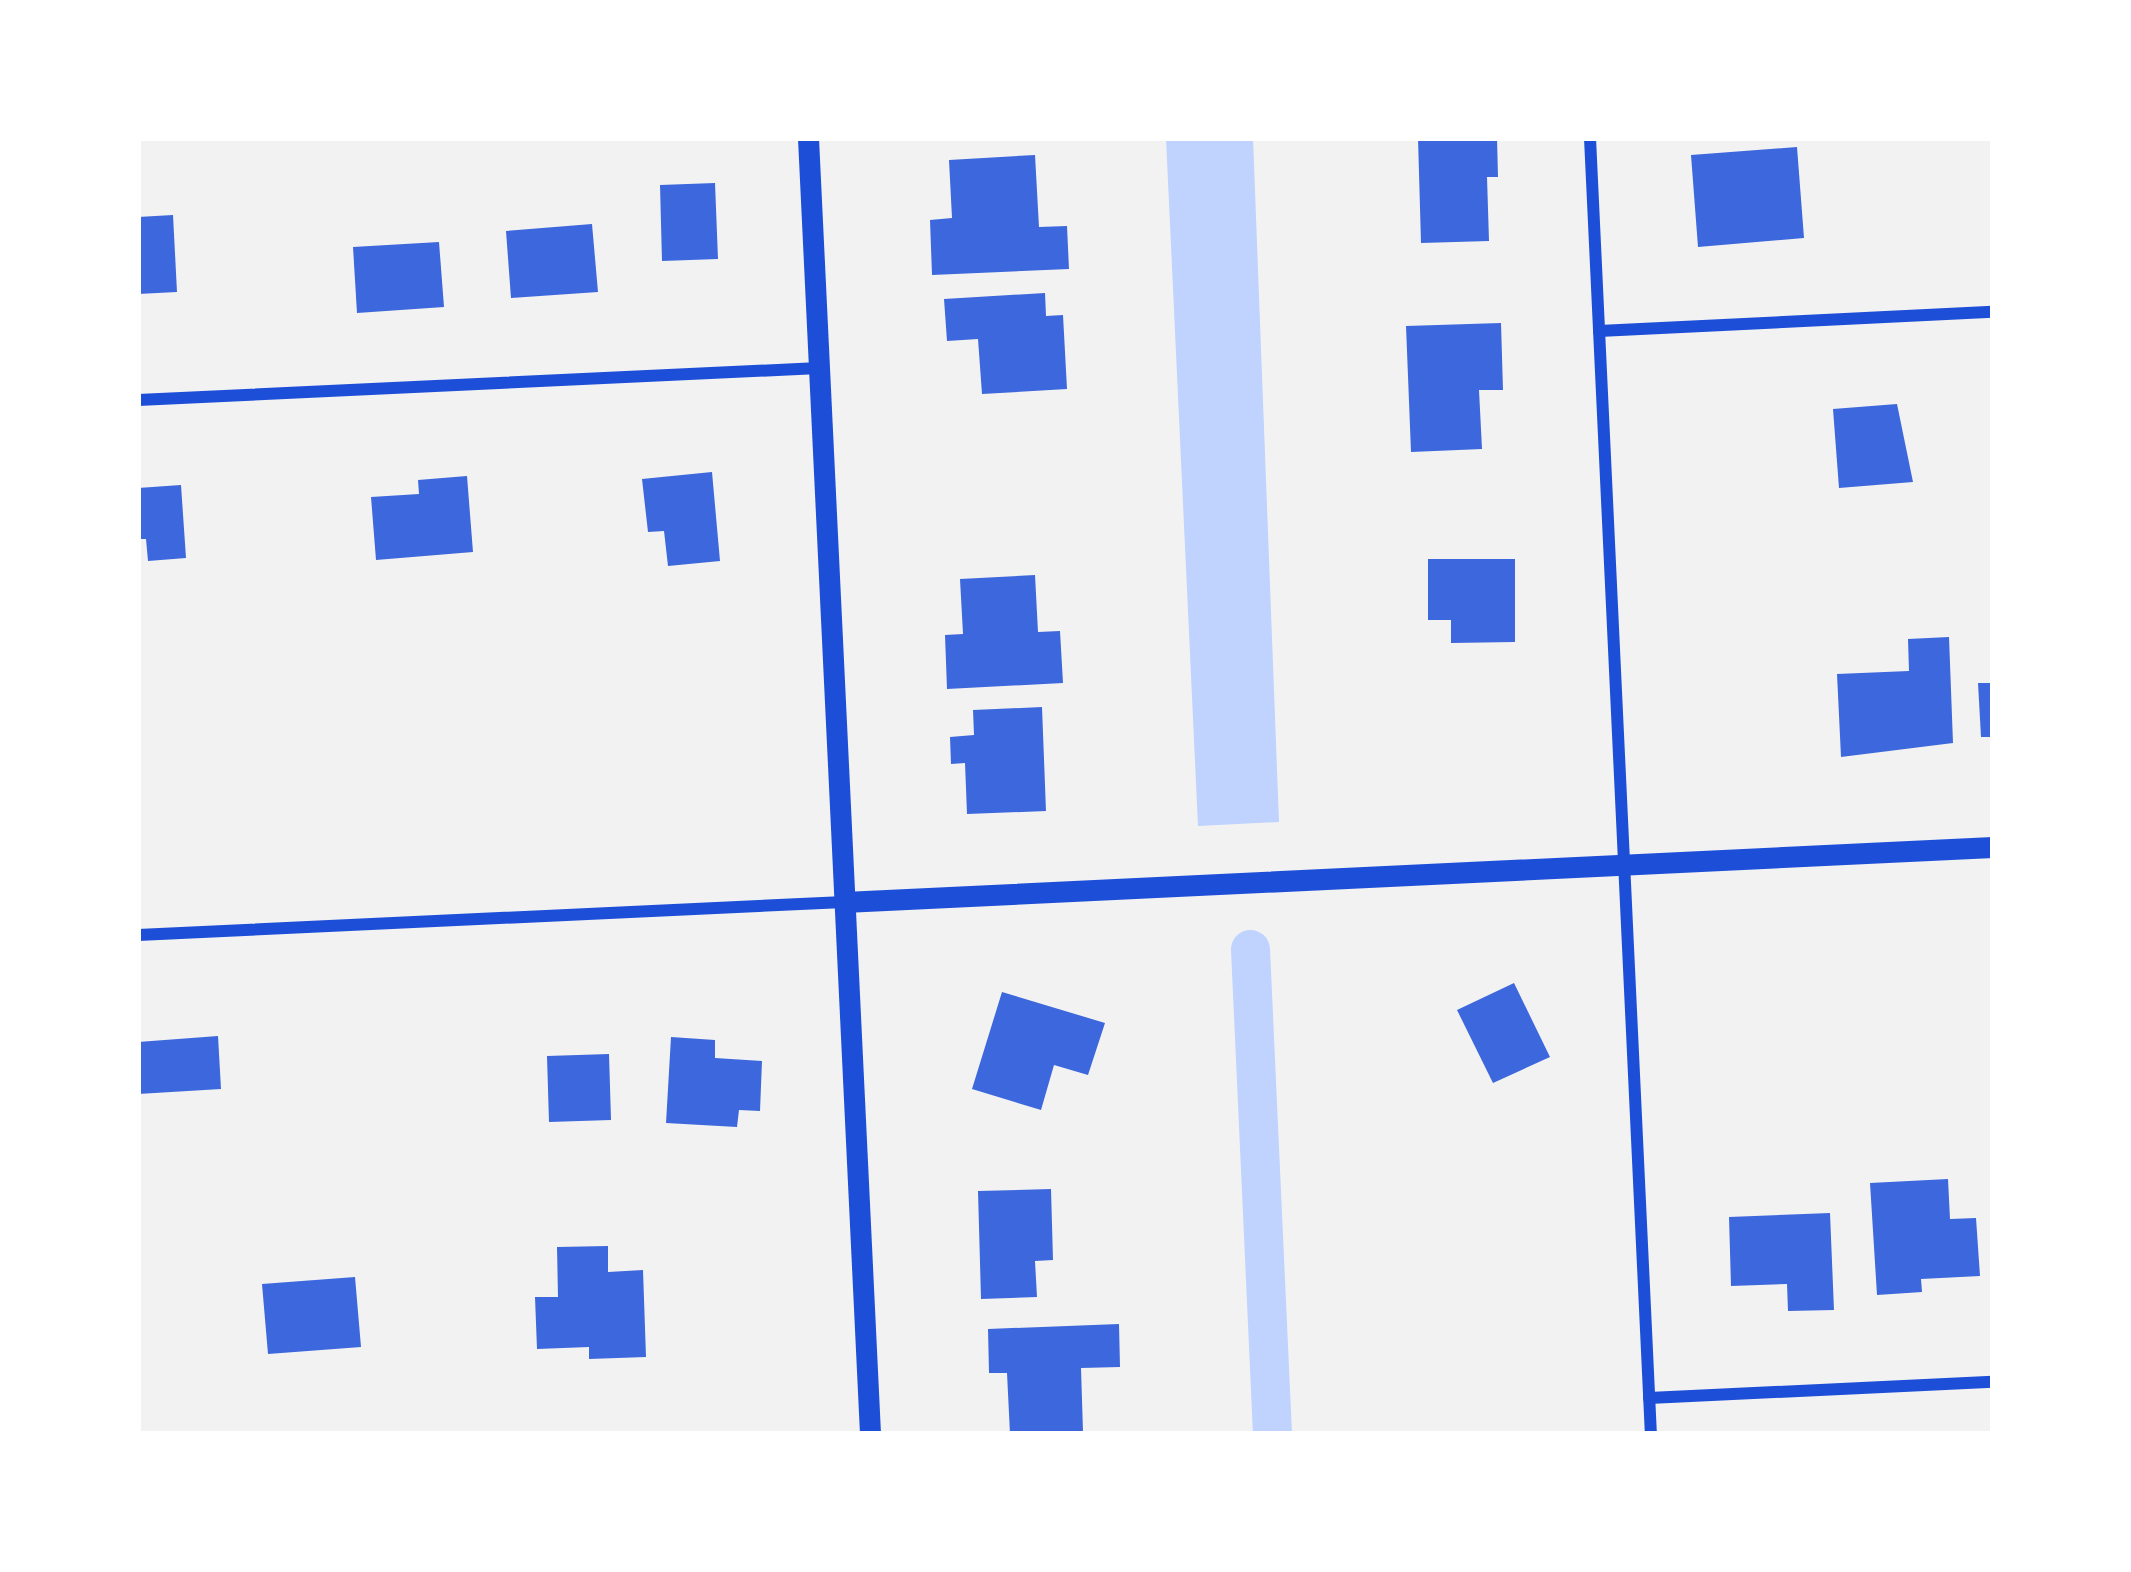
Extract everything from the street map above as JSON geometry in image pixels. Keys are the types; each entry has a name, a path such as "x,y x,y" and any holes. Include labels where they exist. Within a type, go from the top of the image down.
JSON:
{"street":[{"path":"808,138 870,1434"},
{"path":"1590,138 1651,1434"},
{"path":"1599,331 1993,312"},
{"path":"138,400 819,368"},
{"path":"138,935 1993,847"},
{"path":"1649,1398 1993,1382"}],"water":[{"path":"1166,138 1253,138 1279,822 1198,826"}],"building":[{"path":"1418,138 1497,138 1498,177 1487,177 1489,241 1421,243"},
{"path":"1797,147 1804,238 1698,247 1691,155"},
{"path":"1035,155 1039,227 1067,226 1069,269 932,275 930,220 952,218 949,160"},
{"path":"715,183 718,259 662,261 660,185"},
{"path":"173,215 177,292 138,294 138,217"},
{"path":"592,224 598,292 511,298 506,231"},
{"path":"439,242 444,307 357,313 353,247"},
{"path":"1045,293 1046,316 1063,315 1067,389 982,394 978,339 947,341 944,299"},
{"path":"1501,323 1503,390 1479,390 1482,449 1411,452 1406,326"},
{"path":"1897,404 1913,482 1839,488 1833,409"},
{"path":"712,472 720,561 668,566 664,531 648,532 642,479"},
{"path":"467,476 473,552 376,560 371,497 419,494 418,480"},
{"path":"181,485 186,558 148,561 146,539 138,539 138,488"},
{"path":"1428,559 1515,559 1515,642 1451,643 1451,620 1428,620"},
{"path":"1035,575 1038,632 1060,631 1063,683 947,689 945,635 963,634 960,579"},
{"path":"1949,637 1953,743 1841,757 1837,674 1909,671 1908,639"},
{"path":"1978,683 1993,683 1993,737 1981,737"},
{"path":"1042,707 1046,811 967,814 965,763 951,764 950,737 974,735 973,710"},
{"path":"1514,983 1550,1057 1493,1083 1457,1010"},
{"path":"1002,992 1105,1023 1088,1075 1054,1065 1041,1110 972,1089"},
{"path":"218,1036 221,1089 138,1094 138,1042"},
{"path":"671,1037 715,1040 715,1058 762,1061 760,1111 739,1110 737,1127 666,1123"},
{"path":"609,1054 611,1120 549,1122 547,1056"},
{"path":"1948,1179 1950,1219 1976,1218 1980,1276 1921,1279 1922,1292 1877,1295 1870,1183"},
{"path":"1051,1189 1053,1260 1035,1261 1037,1297 981,1299 978,1191"},
{"path":"1830,1213 1834,1310 1788,1311 1787,1284 1731,1286 1729,1217"},
{"path":"608,1246 608,1272 643,1270 646,1357 589,1359 589,1347 537,1349 535,1297 558,1297 557,1247"},
{"path":"355,1277 361,1347 268,1354 262,1284"},
{"path":"1119,1324 1120,1367 1081,1368 1083,1432 1010,1434 1007,1373 989,1373 988,1329"}],"waterway":[{"path":"1250,949 1272,1434"}]}
